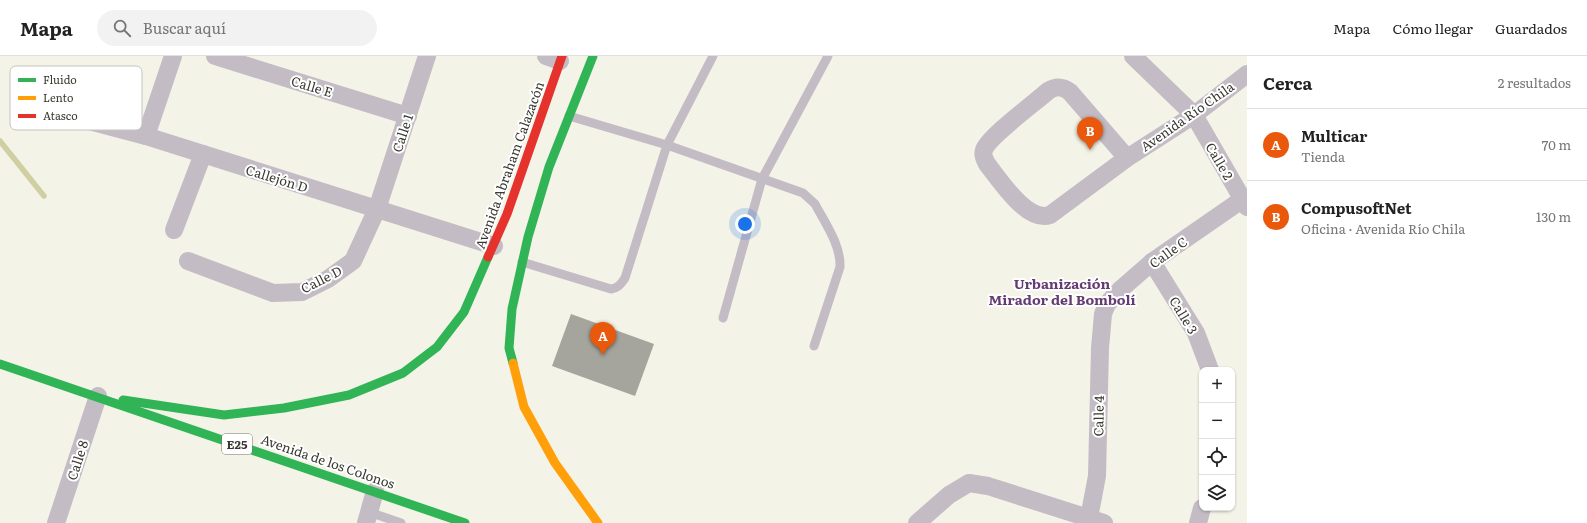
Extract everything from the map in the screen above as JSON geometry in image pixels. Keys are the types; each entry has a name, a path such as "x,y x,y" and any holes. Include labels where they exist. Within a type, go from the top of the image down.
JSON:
{"main road":[{"path":"593,56 549,167 522,262 512,309 509,348 524,407 555,463 598,523"},
{"name":"Avenida Abraham Calazacón","path":"98,396 224,415 284,408 349,395 403,373 437,347 464,312 507,214 556,58"},
{"name":"Avenida de los Colonos","path":"0,364 98,396 465,523"}],"street":[{"path":"146,136 173,56"},
{"name":"Calle E","path":"216,56 408,116"},
{"name":"Calle 1","path":"377,209 427,56"},
{"name":"Calle 2","path":"1132,56 1194,115 1245,203"},
{"name":"Avenida Río Chila","path":"1127,158 1070,92 1059,87 1048,91 993,138 984,150 984,158 987,164 1024,207 1037,216 1043,217 1050,215 1127,158 1194,115 1247,74"},
{"name":"Callejón D","path":"123,130 494,246"},
{"path":"174,230 203,154"},
{"name":"Calle C","path":"1103,314 1107,304 1113,296 1152,262 1245,203"},
{"name":"Calle D","path":"188,261 273,293 302,292 328,279 354,261 377,209"},
{"name":"Calle 3","path":"1152,262 1196,333 1209,367"},
{"name":"Calle 4","path":"1096,520 1100,348 1103,314"},
{"name":"Calle 8","path":"56,523 98,396"},
{"path":"917,523 949,495 969,483 988,486 1096,520"},
{"path":"367,517 375,491"},
{"path":"1198,523 1201,511"}],"lane":[{"path":"522,262 611,289 622,284 667,145 713,56"},
{"path":"723,318 762,179 828,56"},
{"path":"569,116 667,145 803,193 810,198 815,204 838,250 840,267 814,346"},
{"path":"367,517 402,523"}],"building":[{"path":"571,314 654,344 635,396 552,366"}],"waterway":[{"path":"0,141 44,196"}],"traffic: fast":[{"path":"513,363 509,348 512,309 528,237 549,167 593,56"},
{"path":"123,400 224,415 284,408 349,395 403,373 437,347 464,312 488,257"},
{"path":"0,364 465,523"}],"traffic: slow":[{"path":"513,363 524,407 555,463 598,523"}],"traffic: jam":[{"path":"488,257 507,214 562,56"}],"place":[{"name":"CompusoftNet","path":"1090,150"},
{"name":"Multicar","path":"603,355"}],"district":[{"name":"Urbanización Mirador del Bombolí","path":"1062,292"}]}
